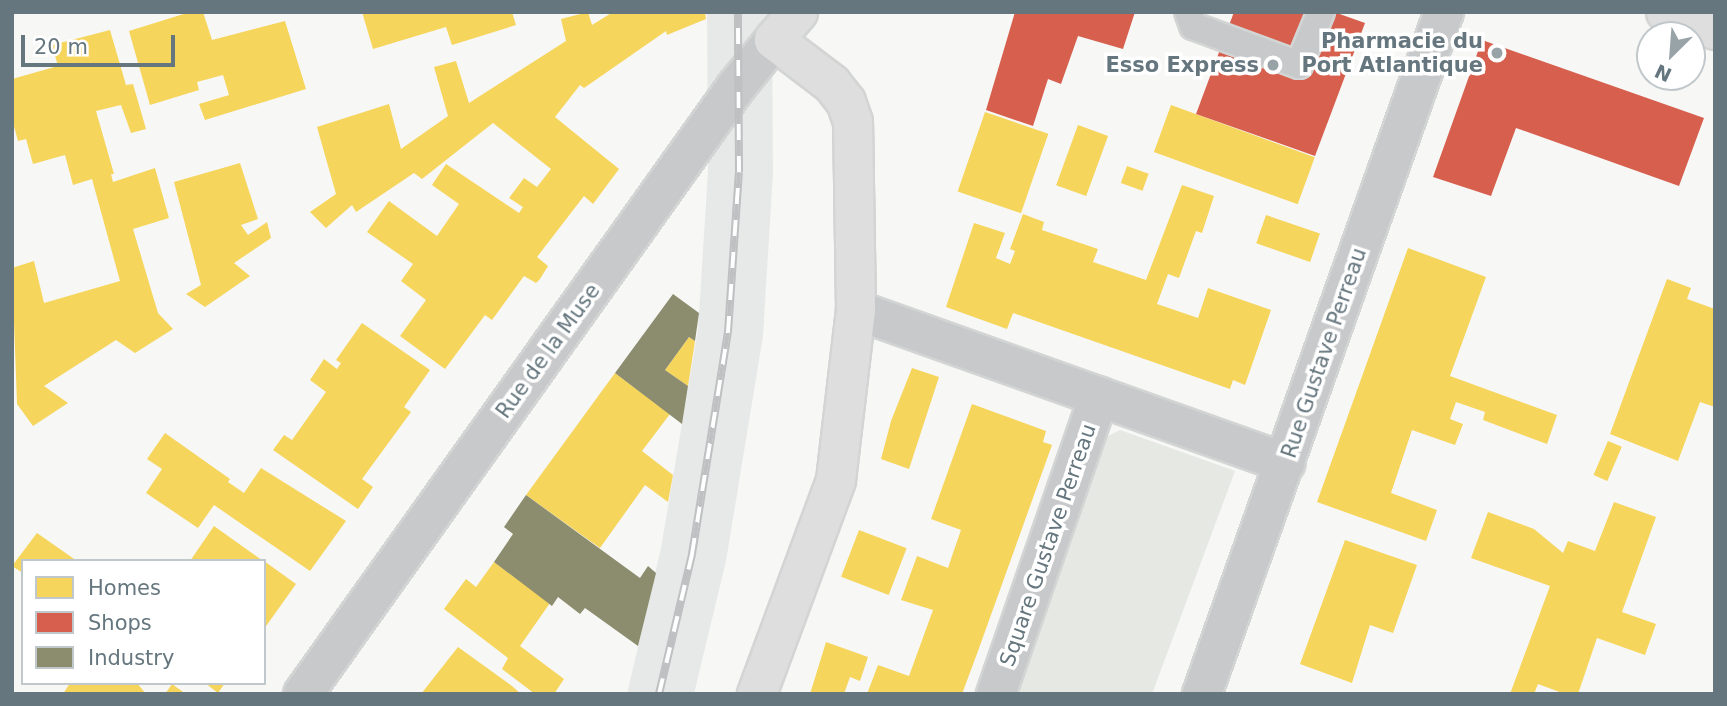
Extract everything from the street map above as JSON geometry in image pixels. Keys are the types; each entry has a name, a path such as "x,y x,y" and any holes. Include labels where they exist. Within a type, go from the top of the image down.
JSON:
{"street":[{"name":"Rue Gustave Perreau","path":"1202,694 1444,12"},
{"path":"1666,12 1715,30"},
{"path":"757,694 836,480 856,310 853,122 846,102 786,26"},
{"name":"Rue de la Muse","path":"303,694 736,87 786,26"},
{"name":"Square Gustave Perreau","path":"856,310 1286,463"},
{"name":"Square Gustave Perreau","path":"996,694 1099,397"}],"lane":[{"path":"1188,12 1193,26 1299,65 1321,12"}],"shaded area":[{"path":"707,12 772,12 773,173 763,336 726,561 694,694 627,694 661,548 698,329 708,172"},
{"path":"1120,430 1235,471 1152,694 1010,694 1100,440"}],"building: Homes":[{"path":"190,12 203,12 212,40 285,21 306,89 205,120 199,104 229,95 223,75 197,82 199,90 150,105 129,31"},
{"path":"362,12 512,12 516,25 452,45 446,27 373,49"},
{"path":"588,12 592,25 613,12 705,12 706,19 667,35 666,31 584,88 580,85 555,117 619,169 593,204 584,196 537,257 548,266 540,279 536,283 524,276 492,320 485,315 445,369 400,336 426,300 401,281 413,264 367,232 389,201 437,236 459,204 432,185 446,164 519,213 523,207 509,198 524,178 537,187 551,169 493,123 422,179 414,173 356,212 352,205 326,228 310,212 336,194 317,127 389,104 401,149 448,116 434,67 456,61 469,103 566,41 561,19"},
{"path":"110,30 126,85 133,84 146,129 131,133 121,105 96,111 114,174 111,174 113,182 155,168 169,218 133,229 158,313 173,329 135,353 116,340 44,386 68,403 33,426 17,404 12,268 34,261 44,303 120,281 92,179 73,185 65,155 33,164 26,139 18,141 12,119 12,79 58,66 52,45"},
{"path":"1171,105 1315,157 1298,204 1154,152"},
{"path":"985,112 1048,134 1021,213 958,191"},
{"path":"1078,125 1108,136 1086,196 1056,185"},
{"path":"240,163 258,219 241,225 248,235 267,222 271,238 234,263 250,276 205,307 186,294 201,285 174,182"},
{"path":"1127,166 1149,174 1142,191 1121,183"},
{"path":"1182,185 1214,196 1202,233 1196,231 1179,278 1168,274 1157,304 1198,318 1208,288 1271,310 1245,385 1233,380 1230,389 1013,313 1007,329 946,307 974,223 1005,233 996,258 1010,264 1015,251 1010,249 1023,214 1044,222 1042,230 1098,249 1093,262 1146,280"},
{"path":"1266,215 1320,234 1310,262 1256,243"},
{"path":"1408,248 1486,277 1450,376 1557,415 1547,444 1483,420 1485,412 1456,402 1450,419 1463,424 1455,445 1412,430 1391,493 1437,510 1426,541 1317,502"},
{"path":"1667,279 1691,288 1687,299 1715,309 1715,407 1700,402 1678,461 1610,434"},
{"path":"362,323 430,370 404,407 411,412 362,479 373,487 358,509 273,450 284,435 292,440 326,392 310,380 324,359 337,369 341,363 336,360"},
{"path":"689,337 695,341 688,386 665,370"},
{"path":"912,368 939,377 909,469 881,459 891,421"},
{"path":"615,373 670,414 642,451 673,475 668,502 645,485 600,548 526,495"},
{"path":"972,404 1046,431 1043,442 1052,445 978,651 962,694 867,694 878,665 909,676 933,610 901,600 917,556 948,568 961,530 931,519"},
{"path":"165,433 230,479 228,482 244,493 261,468 346,521 310,571 214,505 198,528 146,493 162,469 147,459"},
{"path":"1608,441 1622,447 1607,481 1594,475"},
{"path":"1614,502 1656,517 1622,612 1656,624 1645,655 1597,638 1578,694 1565,694 1538,684 1534,694 1510,694 1550,586 1471,558 1488,512 1534,529 1563,553 1568,541 1595,551"},
{"path":"214,526 260,559 191,559"},
{"path":"859,530 907,548 889,595 841,577"},
{"path":"37,533 74,559 21,559 21,572 12,566"},
{"path":"1345,540 1417,565 1393,633 1370,625 1352,683 1300,664"},
{"path":"266,562 296,584 266,626"},
{"path":"494,562 550,603 520,646 564,679 554,694 535,694 502,669 508,658 444,609 466,579 476,587"},
{"path":"826,642 868,657 860,681 850,677 844,694 810,694"},
{"path":"458,647 512,686 521,694 421,694"},
{"path":"69,685 139,685 146,694 63,694"},
{"path":"173,685 186,694 165,694"},
{"path":"208,685 224,685 218,693"}],"building: Shops":[{"path":"1015,12 1135,12 1123,49 1078,36 1061,84 1048,79 1033,126 986,110"},
{"path":"1234,12 1334,12 1365,23 1315,156 1196,114"},
{"path":"1482,40 1704,118 1679,186 1516,128 1491,196 1433,177"}],"building: Industry":[{"path":"673,294 699,313 695,341 689,337 665,370 688,386 682,424 615,373"},
{"path":"526,495 640,578 648,566 656,573 638,646 585,608 580,614 558,597 552,606 494,562 513,534 504,527"}],"railway":[{"path":"659,694 692,554 728,332 739,172 738,12"}],"place":[{"name":"Pharmacie du Port Atlantique","path":"1497,53"},
{"name":"Esso Express","path":"1273,65"}]}
